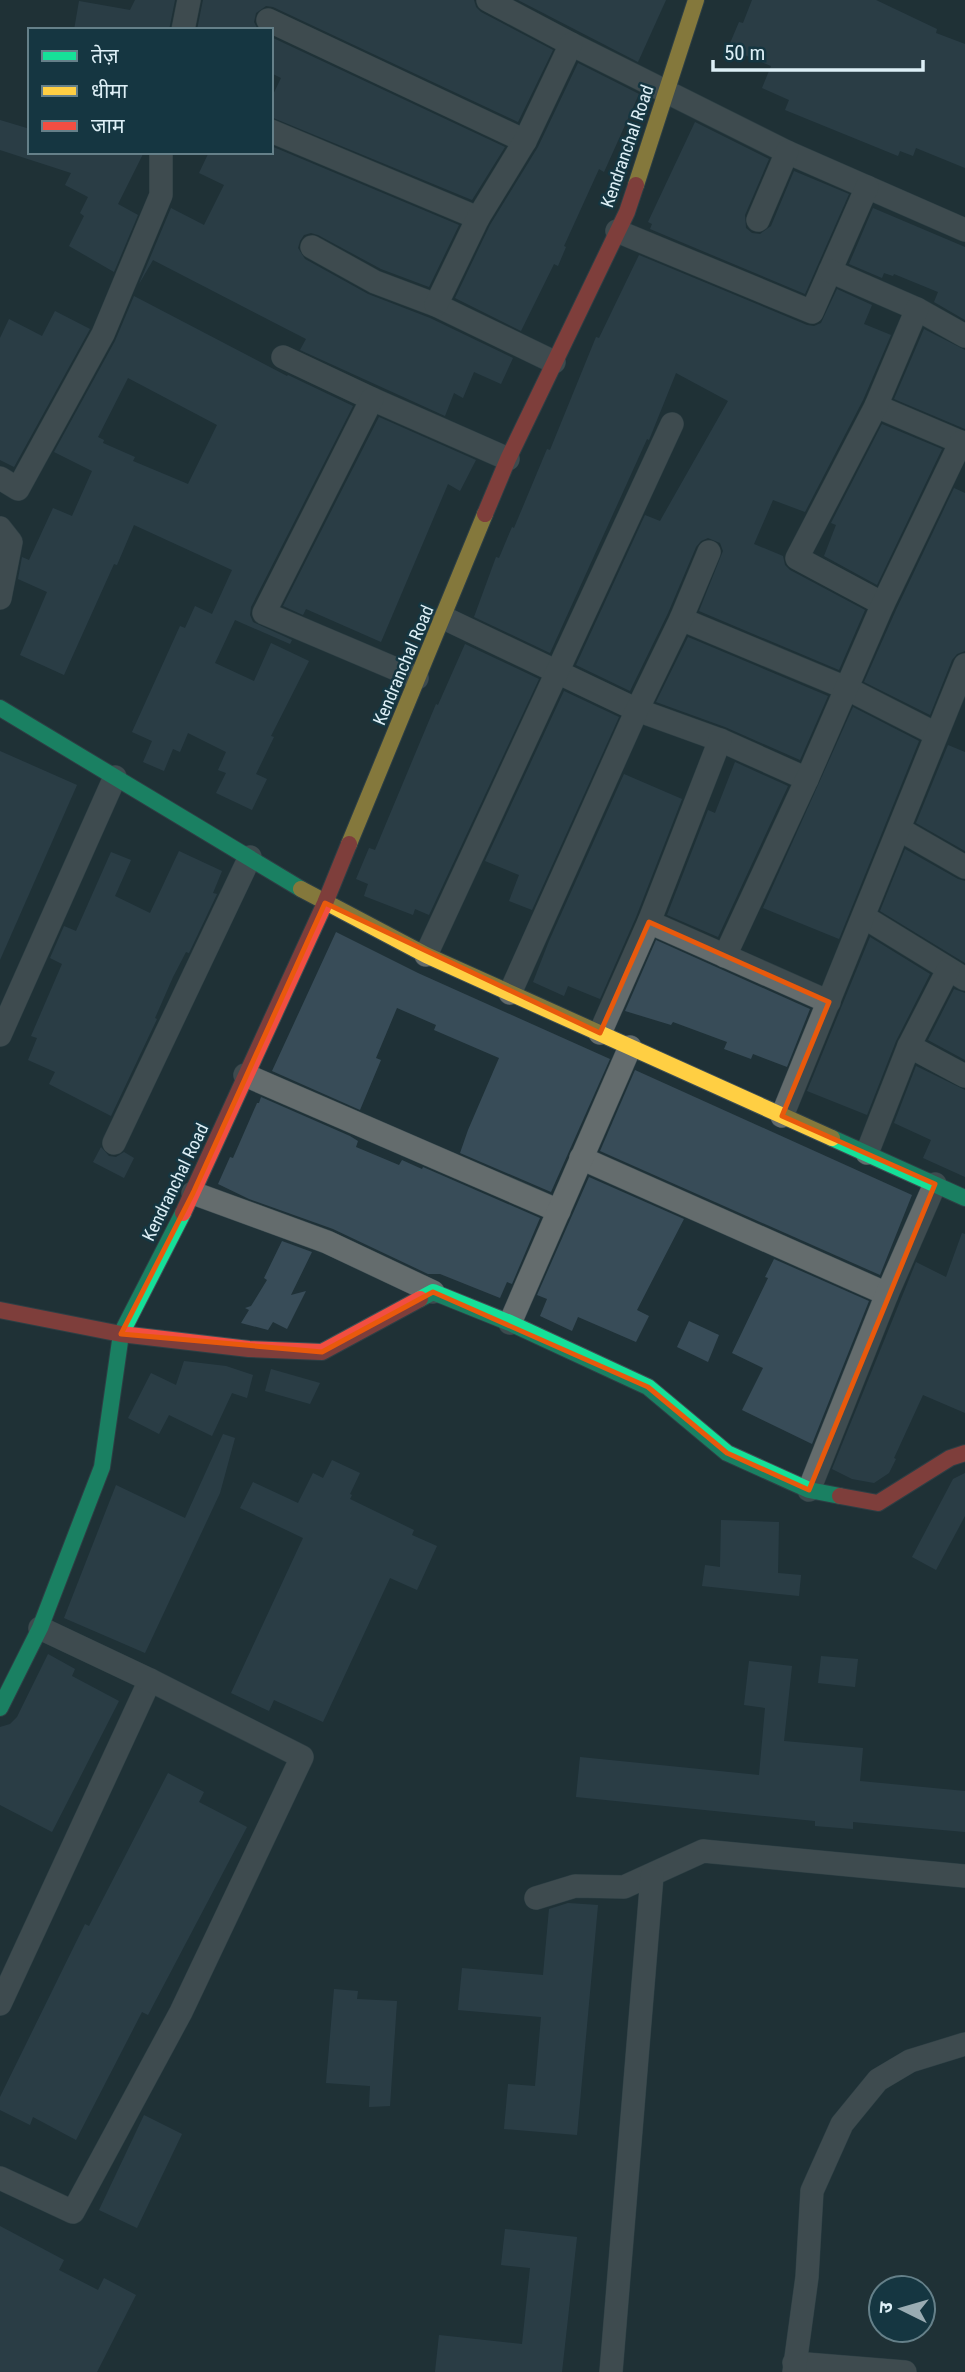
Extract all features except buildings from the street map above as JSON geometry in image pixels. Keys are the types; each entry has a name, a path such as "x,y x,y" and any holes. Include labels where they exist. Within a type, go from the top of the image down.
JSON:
{"street":[{"path":"183,28 189,0"},
{"path":"488,0 787,152 965,230"},
{"name":"Kendranchal Road","path":"0,1708 40,1628 102,1467 121,1335 193,1193 325,903 508,459 627,212 696,0"},
{"path":"268,20 525,141"},
{"path":"436,305 478,218 525,141 571,44"},
{"path":"273,132 478,218"},
{"path":"758,220 787,152"},
{"path":"0,478 18,489 103,334 161,195 161,154"},
{"path":"617,231 812,312 867,187"},
{"path":"312,247 375,282 436,305 554,362"},
{"path":"831,271 917,309 965,336"},
{"path":"883,604 797,558 876,406 917,309"},
{"path":"283,357 508,459"},
{"path":"372,399 264,613 417,678"},
{"path":"725,956 807,779 883,604 963,443 876,406"},
{"path":"426,955 672,424"},
{"path":"0,528 11,542 0,598"},
{"path":"510,993 709,552"},
{"path":"444,618 637,710 720,740 807,779"},
{"path":"681,619 846,688 936,734"},
{"path":"782,1115 965,665"},
{"path":"0,708 325,903 426,955 965,1198"},
{"path":"600,1033 649,922 720,740"},
{"path":"0,1035 115,777"},
{"path":"899,829 965,867"},
{"path":"114,1143 250,857"},
{"path":"864,917 956,975 909,1046 867,1153"},
{"path":"649,922 830,1002"},
{"path":"909,1046 965,1076"},
{"path":"510,1323 630,1047"},
{"path":"245,1075 558,1211"},
{"path":"581,1158 887,1294"},
{"path":"809,1490 887,1294 935,1184"},
{"path":"193,1193 327,1242 648,1387 727,1453 809,1490 878,1503 950,1458 965,1454"},
{"path":"0,1310 121,1335 249,1349 322,1352 433,1292"},
{"path":"0,2178 73,2212 181,2012 302,1757 40,1628"},
{"path":"0,2004 150,1680"},
{"path":"536,1898 576,1886 624,1887 703,1851 965,1876"},
{"path":"611,2372 652,1876"},
{"path":"905,2372 794,2368 807,2277 812,2191 842,2124 878,2080 910,2061 965,2044"}],"highlighted area":[{"path":"325,903 600,1033 649,922 829,1002 782,1116 935,1184 809,1490 727,1453 648,1387 433,1292 322,1352 121,1334 193,1193"}],"traffic: fast":[{"path":"0,708 301,889"},
{"path":"832,1138 965,1198"},
{"path":"0,1708 40,1628 102,1467 121,1334 183,1213"},
{"path":"420,1299 433,1292 510,1323 648,1387 727,1453 809,1490 840,1496"}],"traffic: slow":[{"path":"636,185 696,0"},
{"path":"349,844 485,514"},
{"path":"301,889 426,955 832,1138"}],"traffic: jam":[{"path":"485,514 508,459 627,212 636,185"},
{"path":"183,1213 325,903 349,844"},
{"path":"0,1310 121,1334 249,1349 322,1352 420,1299"},
{"path":"840,1496 878,1503 950,1458 965,1453"}]}
